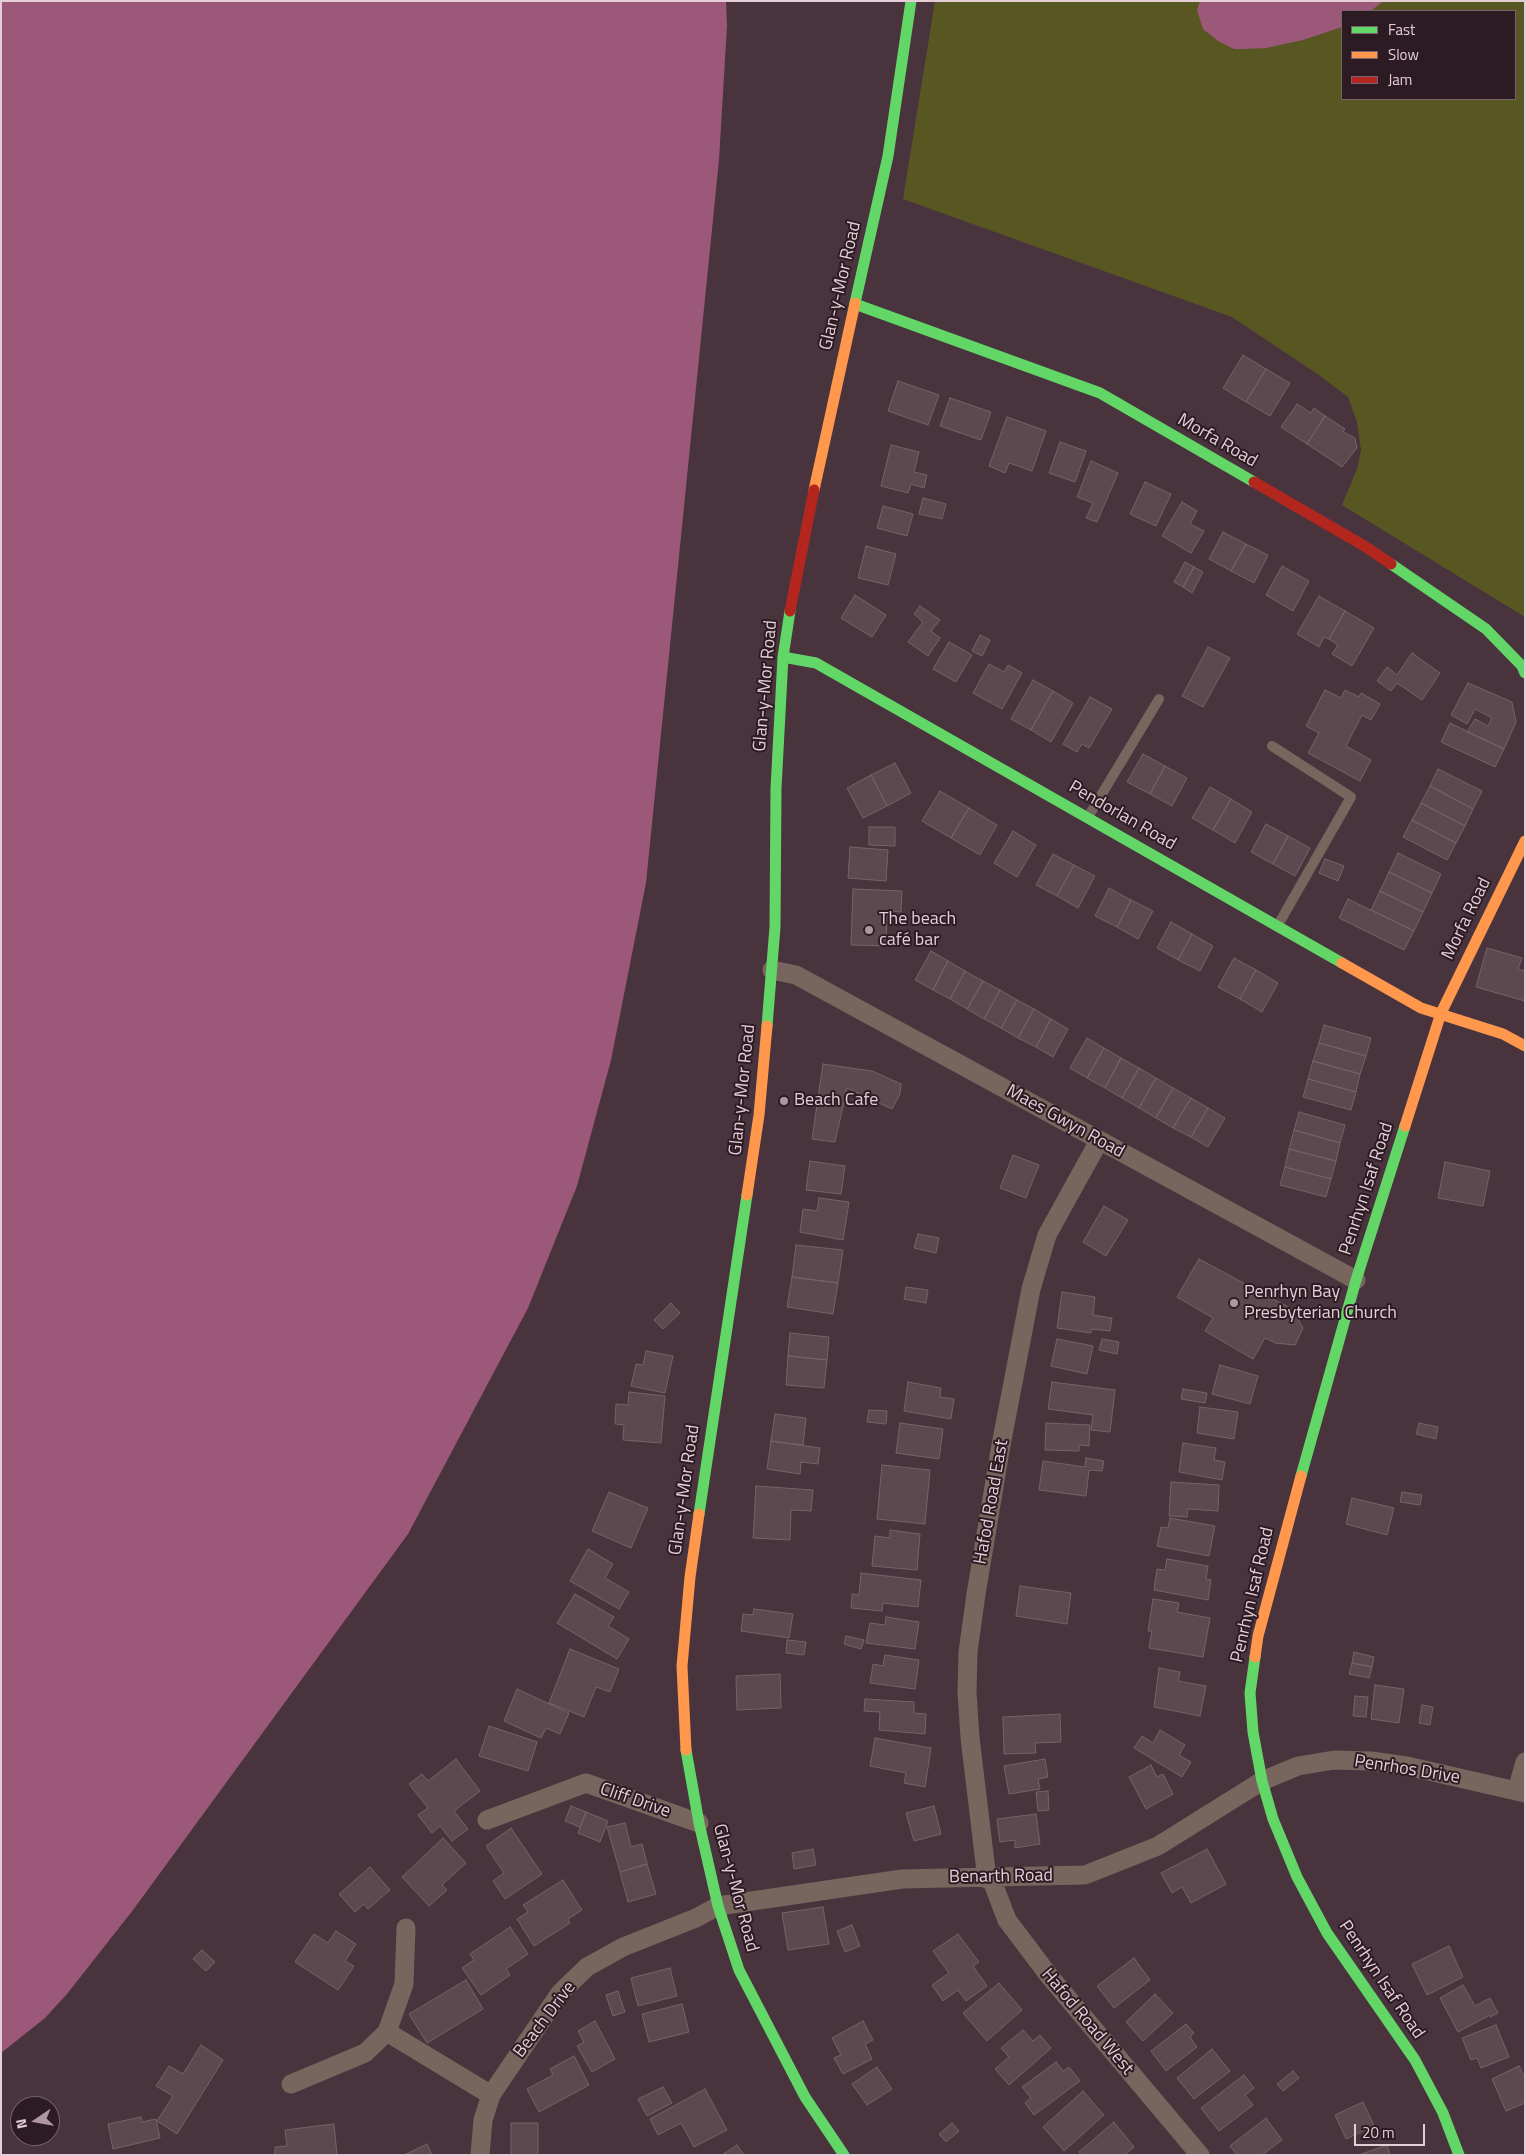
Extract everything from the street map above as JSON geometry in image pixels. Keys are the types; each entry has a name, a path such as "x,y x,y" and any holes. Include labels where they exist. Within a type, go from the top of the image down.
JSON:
{"street":[{"name":"Glan-y-Mor Road","path":"844,2155 805,2097 744,1979 728,1943 699,1823 686,1749 682,1666 690,1577 760,1115 775,927 776,788 783,657 794,587 828,420 888,156 911,1"},
{"name":"Morfa Road","path":"855,304 1100,394 1366,548 1486,629 1522,666 1525,673"},
{"name":"Pendorlan Road","path":"783,657 816,663 1088,816 1421,1008 1442,1013 1503,1034 1525,1046"},
{"name":"Morfa Road","path":"1442,1013 1525,841"},
{"name":"Maes Gwyn Road","path":"772,970 796,975 1356,1280"},
{"name":"Penrhyn Isaf Road","path":"1442,1013 1356,1280 1319,1408 1258,1636 1250,1693 1253,1732 1262,1781 1273,1820 1296,1877 1327,1933 1414,2060 1443,2113 1459,2155"},
{"name":"Hafod Road East","path":"989,1878 970,1738 967,1692 968,1652 976,1594 1001,1445 1031,1289 1047,1235 1099,1141"},
{"name":"Penrhos Drive","path":"1262,1781 1298,1766 1334,1760 1371,1760 1407,1766 1521,1792"},
{"path":"1521,1792 1525,1762"},
{"name":"Benarth Road","path":"718,1906 902,1879 1085,1875 1158,1846 1262,1781"},
{"name":"Cliff Drive","path":"487,1820 586,1783 699,1823"},
{"name":"Hafod Road West","path":"989,1878 1007,1920 1050,1977 1200,2155"},
{"name":"Beach Drive","path":"480,2155 484,2120 491,2095 560,1993 587,1967 623,1947 696,1918 718,1906"},
{"path":"291,2084 365,2053 387,2032 404,1984 406,1928"},
{"path":"387,2032 491,2095"}],"lane":[{"path":"1088,816 1159,699"},
{"path":"1272,746 1351,797 1278,925"}],"shaded area":[{"path":"1,1 726,1 727,26 719,160 646,883 611,1060 577,1186 528,1308 408,1534 133,1910 67,1994 45,2018 1,2053"},
{"path":"935,1 1525,1 1525,617 1342,505 1357,469 1361,450 1357,422 1348,397 1319,375 1232,317 903,199"},
{"path":"1200,1 1383,1 1372,10 1341,10 1341,27 1303,40 1266,48 1234,49 1218,41 1203,29 1197,10"}],"building":[{"path":"1243,355 1266,369 1246,402 1223,388"},
{"path":"1266,369 1290,383 1270,416 1246,402"},
{"path":"898,381 939,395 928,425 888,411"},
{"path":"950,398 991,412 981,440 940,426"},
{"path":"1297,404 1311,413 1314,408 1325,416 1307,444 1281,427"},
{"path":"1325,416 1345,429 1343,432 1355,438 1357,448 1342,467 1307,444"},
{"path":"1007,417 1046,431 1032,471 1009,463 1005,473 989,466"},
{"path":"1060,442 1086,451 1075,482 1049,473"},
{"path":"891,445 919,452 914,472 927,475 924,488 911,484 908,493 881,486"},
{"path":"1091,461 1118,473 1097,522 1086,518 1093,503 1077,497"},
{"path":"1145,482 1171,494 1156,526 1130,514"},
{"path":"923,498 946,504 942,519 919,514"},
{"path":"1182,502 1197,511 1190,524 1204,531 1191,553 1162,536"},
{"path":"883,506 913,514 907,536 877,528"},
{"path":"1223,532 1246,544 1231,571 1209,559"},
{"path":"1246,544 1268,555 1254,583 1231,571"},
{"path":"866,546 896,554 888,585 858,578"},
{"path":"1185,562 1194,567 1183,587 1174,582"},
{"path":"1282,566 1309,581 1293,611 1266,595"},
{"path":"1194,567 1203,572 1192,593 1183,587"},
{"path":"855,595 886,615 872,637 841,618"},
{"path":"1319,596 1345,611 1329,639 1324,637 1319,647 1297,634"},
{"path":"920,606 940,620 931,631 940,638 928,656 908,642 923,622 914,614"},
{"path":"1345,611 1374,628 1352,666 1332,654 1338,645 1329,639"},
{"path":"980,635 990,640 982,656 972,651"},
{"path":"949,642 972,655 956,682 933,669"},
{"path":"1208,647 1230,658 1203,707 1182,696"},
{"path":"1412,653 1440,673 1422,700 1397,683 1391,691 1377,681 1387,667 1397,675"},
{"path":"989,664 1004,672 1008,665 1022,673 1002,709 973,693"},
{"path":"1033,680 1053,691 1031,730 1011,719"},
{"path":"1468,683 1512,702 1516,722 1504,749 1467,732 1475,719 1488,726 1492,718 1475,709 1467,724 1451,715"},
{"path":"1325,690 1341,698 1345,690 1359,697 1361,693 1380,704 1371,720 1362,715 1346,746 1371,760 1360,781 1308,753 1319,733 1306,726"},
{"path":"1053,691 1073,703 1051,742 1031,730"},
{"path":"1090,697 1112,709 1089,748 1082,744 1077,752 1063,744"},
{"path":"1450,723 1504,749 1495,767 1441,742"},
{"path":"1143,754 1165,766 1150,794 1127,782"},
{"path":"895,763 911,793 887,806 871,775"},
{"path":"1165,766 1187,778 1172,806 1150,794"},
{"path":"1438,769 1482,791 1473,809 1430,786"},
{"path":"871,775 887,806 863,818 847,788"},
{"path":"1430,786 1473,809 1465,826 1421,803"},
{"path":"1210,787 1231,799 1213,830 1192,818"},
{"path":"940,791 969,808 951,838 922,821"},
{"path":"1231,799 1252,812 1235,843 1213,830"},
{"path":"1421,803 1465,826 1456,843 1412,820"},
{"path":"969,808 997,825 980,855 951,838"},
{"path":"1412,820 1456,843 1447,860 1403,837"},
{"path":"1266,824 1288,836 1273,864 1251,852"},
{"path":"869,827 895,827 895,846 869,845"},
{"path":"1013,831 1036,845 1017,877 994,863"},
{"path":"1288,836 1310,848 1295,876 1273,864"},
{"path":"850,847 888,850 886,881 848,878"},
{"path":"1398,853 1441,874 1432,893 1389,872"},
{"path":"1053,854 1074,865 1057,896 1036,885"},
{"path":"1325,859 1344,866 1338,881 1319,873"},
{"path":"1074,865 1095,876 1078,908 1057,896"},
{"path":"1389,872 1432,893 1423,912 1380,891"},
{"path":"1109,888 1131,900 1117,927 1095,916"},
{"name":"The beach café bar","path":"853,889 902,891 901,912 889,911 889,914 887,914 886,946 851,945"},
{"path":"1380,891 1423,912 1414,931 1371,910"},
{"path":"1348,899 1414,931 1404,950 1339,918"},
{"path":"1131,900 1153,911 1138,939 1117,927"},
{"path":"1171,922 1192,934 1178,960 1157,948"},
{"path":"1192,934 1213,946 1200,971 1178,960"},
{"path":"1487,948 1522,958 1518,969 1525,971 1525,1001 1476,987"},
{"path":"931,951 948,961 933,990 915,980"},
{"path":"1234,958 1256,970 1240,999 1218,987"},
{"path":"948,961 965,971 950,999 933,990"},
{"path":"1256,970 1278,983 1262,1012 1240,999"},
{"path":"965,971 983,981 967,1009 950,999"},
{"path":"983,981 1000,990 984,1019 967,1009"},
{"path":"1000,990 1017,1000 1001,1028 984,1019"},
{"path":"1017,1000 1034,1009 1018,1038 1001,1028"},
{"path":"1034,1009 1051,1019 1036,1047 1018,1038"},
{"path":"1051,1019 1068,1029 1053,1057 1036,1047"},
{"path":"1324,1025 1371,1038 1366,1056 1319,1043"},
{"path":"1087,1038 1104,1048 1087,1078 1070,1068"},
{"path":"1319,1043 1366,1056 1360,1074 1313,1061"},
{"path":"1104,1048 1121,1058 1105,1088 1087,1078"},
{"path":"1121,1058 1139,1068 1122,1098 1105,1088"},
{"path":"1313,1061 1360,1074 1356,1092 1308,1079"},
{"path":"823,1064 872,1071 901,1084 900,1094 892,1109 847,1088 835,1142 812,1139"},
{"path":"1139,1068 1156,1078 1139,1108 1122,1098"},
{"path":"1156,1078 1173,1088 1156,1118 1139,1108"},
{"path":"1308,1079 1356,1092 1351,1110 1303,1097"},
{"path":"1173,1088 1191,1098 1173,1128 1156,1118"},
{"path":"1191,1098 1208,1108 1191,1137 1173,1128"},
{"path":"1208,1108 1225,1118 1208,1147 1191,1137"},
{"path":"1299,1112 1345,1125 1340,1143 1294,1130"},
{"path":"1294,1130 1340,1143 1336,1161 1289,1149"},
{"path":"1289,1149 1336,1161 1331,1179 1285,1167"},
{"path":"1013,1155 1039,1165 1026,1198 1000,1188"},
{"path":"810,1161 845,1166 841,1194 806,1190"},
{"path":"1445,1162 1490,1171 1483,1206 1438,1198"},
{"path":"1285,1167 1331,1179 1326,1197 1280,1185"},
{"path":"819,1198 849,1202 843,1240 800,1232 803,1209 817,1211"},
{"path":"1104,1206 1128,1220 1106,1256 1083,1242"},
{"path":"918,1234 939,1238 936,1253 914,1248"},
{"path":"796,1245 843,1250 838,1283 792,1277"},
{"name":"Penrhyn Bay Presbyterian Church","path":"1199,1259 1292,1309 1303,1328 1295,1345 1275,1343 1265,1338 1253,1359 1205,1331 1213,1318 1177,1297"},
{"path":"792,1277 838,1283 833,1314 787,1307"},
{"path":"906,1287 928,1290 926,1303 904,1299"},
{"path":"1062,1292 1095,1297 1093,1315 1112,1318 1110,1331 1091,1329 1091,1333 1057,1328"},
{"path":"671,1303 680,1313 663,1329 654,1320"},
{"path":"790,1333 829,1337 827,1360 788,1356"},
{"path":"1057,1339 1093,1346 1087,1374 1051,1366"},
{"path":"1102,1339 1119,1342 1117,1354 1099,1350"},
{"path":"646,1351 673,1356 665,1393 631,1386 636,1364 643,1365"},
{"path":"788,1356 827,1360 824,1388 786,1385"},
{"path":"1220,1365 1258,1376 1250,1404 1212,1394"},
{"path":"908,1382 941,1388 940,1397 954,1399 951,1419 904,1411"},
{"path":"1052,1382 1115,1390 1110,1432 1091,1430 1093,1415 1048,1409"},
{"path":"1183,1389 1207,1393 1205,1403 1181,1399"},
{"path":"629,1392 665,1396 661,1443 623,1440 624,1425 615,1424 616,1404 628,1405"},
{"path":"1200,1407 1238,1412 1234,1439 1197,1433"},
{"path":"869,1410 887,1411 886,1424 867,1422"},
{"path":"775,1414 806,1418 803,1445 771,1441"},
{"path":"900,1423 943,1429 939,1459 896,1453"},
{"path":"1046,1423 1090,1425 1089,1446 1079,1445 1079,1451 1045,1450"},
{"path":"1419,1423 1438,1427 1436,1439 1416,1434"},
{"path":"771,1441 820,1448 818,1464 801,1462 800,1474 767,1469"},
{"path":"1183,1443 1216,1448 1214,1460 1225,1462 1222,1480 1179,1472"},
{"path":"1086,1458 1104,1461 1102,1471 1089,1470 1086,1496 1039,1490 1043,1461 1085,1467"},
{"path":"882,1465 930,1470 925,1524 877,1519"},
{"path":"1171,1482 1219,1485 1218,1511 1188,1509 1187,1517 1169,1516"},
{"path":"756,1486 813,1490 811,1511 791,1510 790,1540 753,1538"},
{"path":"609,1492 648,1508 631,1548 592,1531"},
{"path":"1402,1492 1422,1495 1420,1505 1400,1502"},
{"path":"1352,1498 1394,1508 1387,1535 1346,1524"},
{"path":"1170,1518 1215,1526 1209,1556 1157,1546 1161,1527 1168,1528"},
{"path":"890,1530 920,1534 917,1570 872,1566 875,1536 890,1538"},
{"path":"588,1549 613,1564 605,1578 629,1592 619,1609 570,1581"},
{"path":"1167,1559 1208,1566 1206,1579 1211,1580 1208,1600 1154,1590 1157,1569 1165,1570"},
{"path":"861,1573 921,1580 918,1607 883,1603 882,1611 851,1608 852,1594 859,1595"},
{"path":"1020,1586 1071,1593 1067,1624 1016,1616"},
{"path":"575,1594 614,1617 608,1626 629,1639 617,1659 557,1623"},
{"path":"1153,1599 1179,1603 1177,1612 1210,1618 1203,1657 1149,1648 1152,1631 1148,1631"},
{"path":"754,1609 793,1614 789,1638 741,1631 743,1614 753,1615"},
{"path":"886,1617 919,1622 915,1649 866,1643 870,1623 885,1625"},
{"path":"846,1636 864,1640 861,1649 844,1644"},
{"path":"787,1640 806,1642 804,1655 786,1653"},
{"path":"570,1649 619,1669 610,1692 596,1687 584,1717 549,1703"},
{"path":"1354,1652 1374,1657 1372,1667 1352,1663"},
{"path":"885,1655 919,1660 915,1689 870,1683 873,1664 883,1666"},
{"path":"1352,1663 1372,1667 1369,1678 1349,1674"},
{"path":"1159,1668 1180,1672 1178,1681 1206,1686 1200,1716 1154,1707"},
{"path":"780,1674 781,1708 737,1710 736,1676"},
{"path":"1375,1685 1404,1689 1399,1723 1371,1719"},
{"path":"517,1689 569,1713 560,1734 546,1728 541,1738 504,1721"},
{"path":"1355,1696 1368,1697 1366,1717 1353,1716"},
{"path":"865,1699 914,1702 914,1713 926,1714 925,1734 879,1730 880,1712 864,1711"},
{"path":"1422,1705 1433,1707 1430,1725 1419,1723"},
{"path":"1060,1714 1061,1742 1035,1743 1036,1753 1004,1754 1003,1717"},
{"path":"489,1726 537,1742 528,1771 479,1756"},
{"path":"1160,1730 1185,1745 1179,1755 1191,1762 1182,1777 1134,1748 1142,1736 1153,1743"},
{"path":"875,1738 931,1748 925,1787 904,1783 906,1773 870,1766"},
{"path":"456,1759 480,1791 454,1811 468,1829 452,1841 440,1826 432,1833 418,1815 428,1808 409,1784 422,1774 428,1781"},
{"path":"1045,1759 1048,1777 1038,1779 1040,1789 1009,1794 1004,1766"},
{"path":"1151,1765 1157,1777 1163,1774 1173,1794 1146,1809 1129,1777"},
{"path":"1048,1791 1049,1810 1038,1811 1036,1792"},
{"path":"571,1806 586,1812 580,1827 565,1821"},
{"path":"934,1806 941,1834 914,1841 906,1813"},
{"path":"586,1812 608,1821 600,1842 578,1833"},
{"path":"1036,1814 1040,1844 1015,1848 1015,1840 1000,1842 997,1819"},
{"path":"625,1823 631,1847 642,1844 647,1864 620,1872 607,1827"},
{"path":"511,1828 542,1874 505,1899 493,1881 504,1873 486,1846"},
{"path":"443,1838 466,1863 442,1885 447,1890 429,1906 402,1877"},
{"path":"813,1849 816,1865 794,1869 792,1853"},
{"path":"1207,1849 1226,1884 1191,1903 1182,1887 1172,1893 1161,1873"},
{"path":"647,1864 656,1894 628,1902 620,1872"},
{"path":"370,1867 390,1890 368,1909 364,1904 355,1912 339,1894"},
{"path":"563,1880 582,1910 568,1919 570,1923 534,1946 517,1919 528,1912 523,1905"},
{"path":"823,1907 829,1944 788,1950 782,1913"},
{"path":"852,1925 860,1946 845,1952 837,1931"},
{"path":"510,1927 528,1954 506,1969 510,1975 481,1995 462,1968 474,1960 470,1954"},
{"path":"336,1931 356,1944 345,1961 354,1966 338,1990 295,1962 314,1934 328,1943"},
{"path":"958,1934 979,1962 973,1966 987,1986 966,2001 958,1990 943,2001 932,1985 949,1973 933,1951"},
{"path":"1449,1946 1463,1977 1427,1995 1412,1964"},
{"path":"202,1950 215,1962 206,1971 193,1959"},
{"path":"1134,1958 1150,1980 1114,2008 1097,1986"},
{"path":"670,1968 677,1996 638,2006 631,1978"},
{"path":"466,1980 483,2009 427,2043 409,2014"},
{"path":"999,1983 1022,2010 987,2041 963,2013"},
{"path":"1463,1985 1475,2006 1490,1998 1498,2013 1490,2017 1490,2015 1458,2032 1440,1998"},
{"path":"618,1991 625,2012 613,2016 606,1995"},
{"path":"1155,1994 1173,2013 1143,2041 1126,2022"},
{"path":"682,2004 689,2032 649,2042 642,2014"},
{"path":"595,2021 615,2059 592,2072 577,2046 584,2042 578,2031"},
{"path":"863,2021 873,2040 865,2044 872,2059 843,2074 834,2058 841,2055 832,2038"},
{"path":"1186,2024 1194,2033 1190,2037 1197,2047 1166,2071 1151,2051"},
{"path":"1496,2025 1509,2057 1481,2068 1477,2058 1471,2060 1462,2038"},
{"path":"1023,2030 1033,2041 1040,2035 1051,2048 1009,2085 995,2069 1009,2057 1001,2048"},
{"path":"201,2045 223,2060 177,2134 157,2121 173,2096 156,2086 169,2066 183,2074"},
{"path":"1212,2049 1230,2071 1194,2099 1177,2078"},
{"path":"574,2056 589,2085 539,2112 527,2089 553,2075 550,2069"},
{"path":"1056,2062 1063,2071 1069,2067 1080,2081 1034,2115 1025,2103 1031,2098 1022,2087"},
{"path":"1519,2066 1525,2078 1525,2103 1506,2111 1492,2079"},
{"path":"877,2067 892,2089 867,2105 852,2084"},
{"path":"1293,2071 1299,2078 1283,2091 1277,2084"},
{"path":"1244,2075 1254,2088 1245,2095 1253,2105 1219,2131 1201,2108"},
{"path":"663,2087 672,2103 647,2116 638,2099"},
{"path":"705,2089 727,2130 694,2147 681,2123 658,2135 650,2119"},
{"path":"1083,2091 1104,2115 1064,2151 1043,2127"},
{"path":"1363,2102 1374,2126 1346,2139 1335,2115"},
{"path":"141,2117 142,2122 156,2119 160,2138 113,2149 108,2124"},
{"path":"1266,2118 1282,2140 1262,2155 1237,2155 1230,2146"},
{"path":"1114,2122 1134,2147 1125,2155 1081,2155 1079,2152"},
{"path":"511,2123 538,2123 538,2155 511,2155"},
{"path":"952,2123 959,2131 946,2142 939,2134"},
{"path":"334,2124 337,2155 275,2155 275,2147 287,2146 285,2130"},
{"path":"427,2144 432,2155 404,2155"},
{"path":"737,2145 744,2155 722,2155"},
{"path":"1387,2145 1390,2155 1359,2155"}],"traffic: fast":[{"path":"855,303 888,156 911,1"},
{"path":"855,304 1100,393 1254,482"},
{"path":"1391,564 1486,629 1522,666 1525,673"},
{"path":"767,1026 775,927 776,788 783,657 790,611"},
{"path":"783,657 816,663 1342,963"},
{"path":"1301,1476 1356,1280 1405,1126"},
{"path":"699,1514 747,1195"},
{"path":"1255,1657 1250,1693 1253,1732 1262,1781 1273,1819 1297,1877 1327,1933 1415,2060 1443,2113 1459,2155"},
{"path":"686,1750 699,1823 718,1906 739,1970 805,2097 844,2155"}],"traffic: slow":[{"path":"814,490 855,303"},
{"path":"1405,1126 1441,1013 1525,841"},
{"path":"1342,963 1421,1008 1503,1034 1525,1046"},
{"path":"747,1195 759,1115 767,1026"},
{"path":"1255,1657 1258,1636 1301,1476"},
{"path":"686,1750 682,1666 690,1577 699,1514"}],"traffic: jam":[{"path":"1254,482 1366,547 1391,564"},
{"path":"790,611 814,490"}],"place":[{"name":"The beach café bar","path":"869,930"},
{"name":"Beach Cafe","path":"784,1101"},
{"name":"Penrhyn Bay Presbyterian Church","path":"1234,1303"}]}
